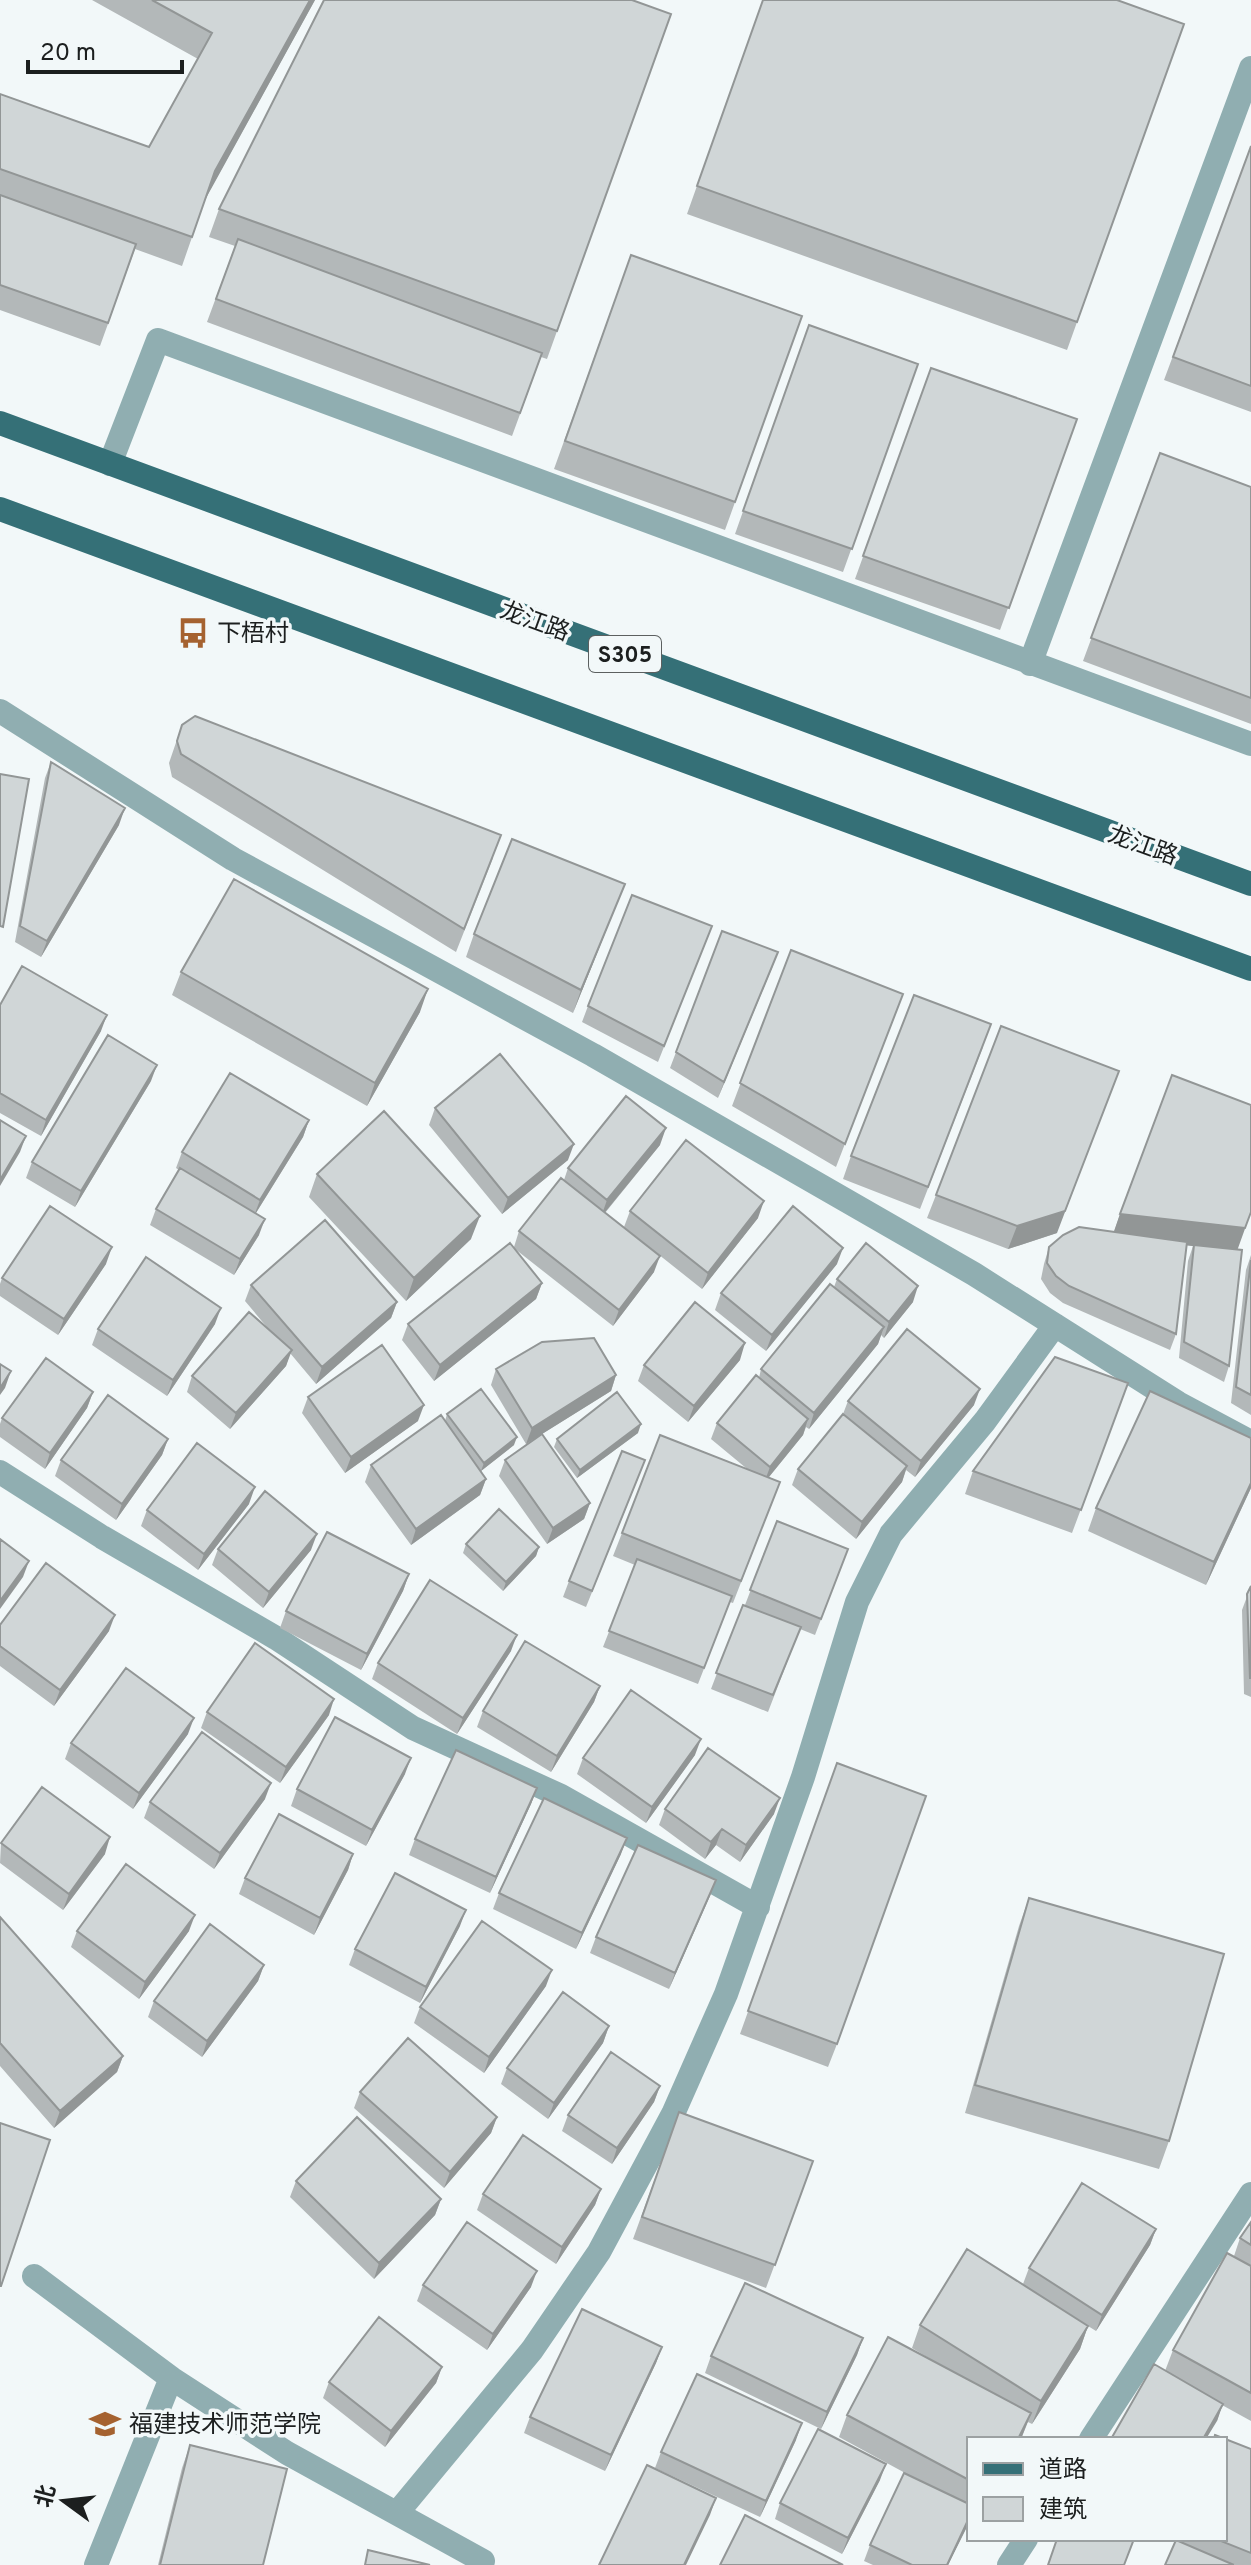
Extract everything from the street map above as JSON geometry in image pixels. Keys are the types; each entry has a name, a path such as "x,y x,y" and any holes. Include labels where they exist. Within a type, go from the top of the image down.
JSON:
{"main road":[{"name":"龙江路","path":"0,423 1251,884"},
{"path":"0,509 1251,969"}],"street":[{"path":"1030,664 1251,68"},
{"path":"110,464 158,340 1251,744"},
{"path":"0,711 233,859 593,1055 974,1274 1178,1403 1251,1442"},
{"path":"397,2513 532,2350 599,2252 673,2114 726,1994 803,1777 857,1602 891,1534 985,1421 1055,1325"},
{"path":"0,1472 102,1537 276,1638 413,1728 561,1796 758,1907"},
{"path":"1092,2437 1251,2194"},
{"path":"34,2276 171,2378 287,2453 483,2561"},
{"path":"96,2565 171,2378"},
{"path":"1009,2565 1025,2541"}],"building":[{"path":"152,0 310,0 215,171 192,237 0,169 0,94 149,147 212,33"},
{"path":"324,0 632,0 671,14 557,331 219,209"},
{"path":"763,0 1117,0 1184,24 1077,322 697,186"},
{"path":"1251,146 1251,386 1173,357"},
{"path":"0,195 136,244 108,323 0,285"},
{"path":"238,239 542,353 520,413 216,299"},
{"path":"631,255 802,316 735,502 565,441"},
{"path":"809,325 918,364 852,549 743,511"},
{"path":"931,368 1077,419 1009,608 863,556"},
{"path":"1160,453 1251,487 1251,698 1091,638"},
{"path":"195,716 501,835 464,929 181,754 177,741 182,725"},
{"path":"51,762 125,808 47,941 20,926"},
{"path":"0,774 29,779 3,927 0,926"},
{"path":"512,839 625,884 581,990 474,934"},
{"path":"234,879 428,989 375,1083 181,972"},
{"path":"632,895 712,926 664,1046 588,1006"},
{"path":"722,931 778,952 724,1082 676,1052"},
{"path":"791,950 903,994 845,1144 740,1083"},
{"path":"22,966 107,1015 46,1120 0,1093 0,1005"},
{"path":"914,995 991,1024 928,1187 851,1156"},
{"path":"1001,1026 1119,1071 1065,1211 1017,1226 936,1195"},
{"path":"108,1035 157,1065 81,1191 32,1162"},
{"path":"500,1054 574,1144 508,1198 435,1108"},
{"path":"230,1073 309,1120 260,1200 182,1152"},
{"path":"1172,1075 1251,1105 1251,1212 1245,1228 1120,1214"},
{"path":"626,1096 666,1128 607,1200 568,1168"},
{"path":"384,1111 480,1216 414,1278 317,1174"},
{"path":"0,1120 26,1136 0,1180"},
{"path":"686,1140 764,1201 708,1273 630,1211"},
{"path":"180,1168 265,1219 240,1259 156,1209"},
{"path":"561,1178 660,1256 619,1310 519,1231"},
{"path":"50,1206 112,1247 64,1319 2,1278"},
{"path":"793,1206 843,1248 772,1335 721,1293"},
{"path":"325,1220 397,1302 322,1367 251,1285"},
{"path":"1079,1227 1187,1242 1176,1334 1069,1286 1056,1276 1047,1263 1049,1247"},
{"path":"510,1243 542,1283 440,1365 408,1324"},
{"path":"866,1243 918,1286 889,1322 837,1279"},
{"path":"1194,1245 1242,1250 1229,1366 1184,1342"},
{"path":"146,1257 221,1308 173,1380 98,1329"},
{"path":"1251,1260 1251,1395 1236,1387"},
{"path":"830,1284 884,1327 814,1413 761,1369"},
{"path":"695,1302 745,1343 694,1406 644,1365"},
{"path":"249,1312 292,1350 236,1413 192,1376"},
{"path":"907,1329 980,1389 921,1461 848,1401"},
{"path":"594,1338 616,1375 532,1428 496,1369 542,1342"},
{"path":"382,1345 424,1405 351,1457 308,1397"},
{"path":"1055,1357 1128,1383 1081,1510 973,1471"},
{"path":"46,1358 93,1392 50,1453 2,1418"},
{"path":"0,1364 11,1371 0,1388"},
{"path":"756,1375 808,1419 770,1467 717,1423"},
{"path":"481,1389 517,1437 484,1463 447,1414"},
{"path":"1150,1391 1251,1438 1251,1483 1214,1562 1096,1508"},
{"path":"617,1392 641,1424 580,1470 557,1439"},
{"path":"108,1395 168,1439 122,1504 61,1460"},
{"path":"843,1414 907,1466 862,1522 798,1469"},
{"path":"441,1415 486,1479 416,1529 371,1465"},
{"path":"542,1434 590,1503 553,1528 505,1460"},
{"path":"660,1435 780,1482 741,1581 622,1533"},
{"path":"197,1443 255,1487 204,1554 147,1510"},
{"path":"622,1451 645,1460 592,1591 569,1581"},
{"path":"265,1491 317,1534 269,1592 218,1549"},
{"path":"499,1509 539,1547 506,1582 466,1544"},
{"path":"777,1521 848,1549 821,1619 750,1590"},
{"path":"327,1532 409,1574 367,1654 286,1611"},
{"path":"0,1539 29,1561 0,1601"},
{"path":"637,1559 732,1596 704,1668 609,1631"},
{"path":"46,1563 115,1615 60,1690 0,1646 0,1625"},
{"path":"430,1580 517,1635 463,1718 378,1663"},
{"path":"1251,1586 1251,1678 1250,1678 1247,1594"},
{"path":"743,1605 801,1627 773,1695 716,1673"},
{"path":"525,1641 600,1686 557,1756 483,1711"},
{"path":"255,1643 334,1699 286,1767 207,1712"},
{"path":"126,1668 194,1718 139,1793 71,1743"},
{"path":"631,1690 701,1739 652,1807 583,1758"},
{"path":"335,1717 411,1758 372,1830 297,1789"},
{"path":"202,1732 271,1783 220,1853 150,1802"},
{"path":"708,1748 780,1798 746,1845 722,1829 711,1842 665,1809"},
{"path":"456,1750 537,1788 496,1877 415,1839"},
{"path":"837,1763 926,1796 837,2044 748,2011"},
{"path":"42,1787 110,1837 69,1894 1,1843"},
{"path":"544,1798 627,1838 582,1933 499,1893"},
{"path":"279,1814 353,1854 320,1918 245,1878"},
{"path":"638,1845 716,1880 675,1973 596,1937"},
{"path":"126,1864 195,1915 145,1982 77,1931"},
{"path":"395,1873 466,1910 426,1987 355,1949"},
{"path":"1029,1898 1224,1954 1169,2141 975,2085"},
{"path":"0,1917 123,2056 60,2111 0,2043"},
{"path":"482,1921 552,1970 489,2057 420,2007"},
{"path":"210,1924 264,1965 207,2041 154,2001"},
{"path":"563,1992 609,2026 554,2103 507,2068"},
{"path":"408,2038 497,2117 450,2172 360,2092"},
{"path":"611,2052 660,2086 617,2148 568,2115"},
{"path":"679,2112 813,2161 775,2265 642,2217"},
{"path":"357,2117 441,2199 379,2263 296,2181"},
{"path":"0,2123 50,2140 1,2286 0,2286"},
{"path":"523,2135 601,2189 562,2247 483,2194"},
{"path":"1082,2183 1156,2229 1102,2315 1029,2268"},
{"path":"467,2222 537,2271 493,2334 423,2285"},
{"path":"1251,2222 1251,2245 1240,2238"},
{"path":"967,2249 1088,2326 1041,2401 920,2325"},
{"path":"1227,2253 1251,2266 1251,2393 1173,2350"},
{"path":"745,2283 863,2338 827,2412 711,2356"},
{"path":"582,2309 662,2347 611,2455 530,2417"},
{"path":"379,2317 442,2367 391,2431 329,2382"},
{"path":"888,2337 1031,2413 1019,2437 967,2437 967,2479 847,2415"},
{"path":"1154,2364 1223,2404 1204,2437 1112,2437"},
{"path":"697,2374 802,2423 766,2501 661,2452"},
{"path":"818,2429 886,2464 848,2538 780,2503"},
{"path":"1227,2440 1251,2449 1251,2553 1221,2541 1227,2541"},
{"path":"190,2445 287,2469 263,2565 160,2565"},
{"path":"647,2465 716,2498 684,2565 599,2565"},
{"path":"904,2473 967,2503 967,2522 947,2565 912,2565 870,2545"},
{"path":"745,2515 843,2565 720,2565"},
{"path":"1056,2541 1133,2541 1124,2565 1048,2565"},
{"path":"1176,2541 1178,2541 1234,2565 1165,2565"},
{"path":"368,2550 430,2565 365,2565"}],"place":[{"name":"下梧村","path":"193,633"},
{"name":"福建技术师范学院","path":"105,2424"}]}
